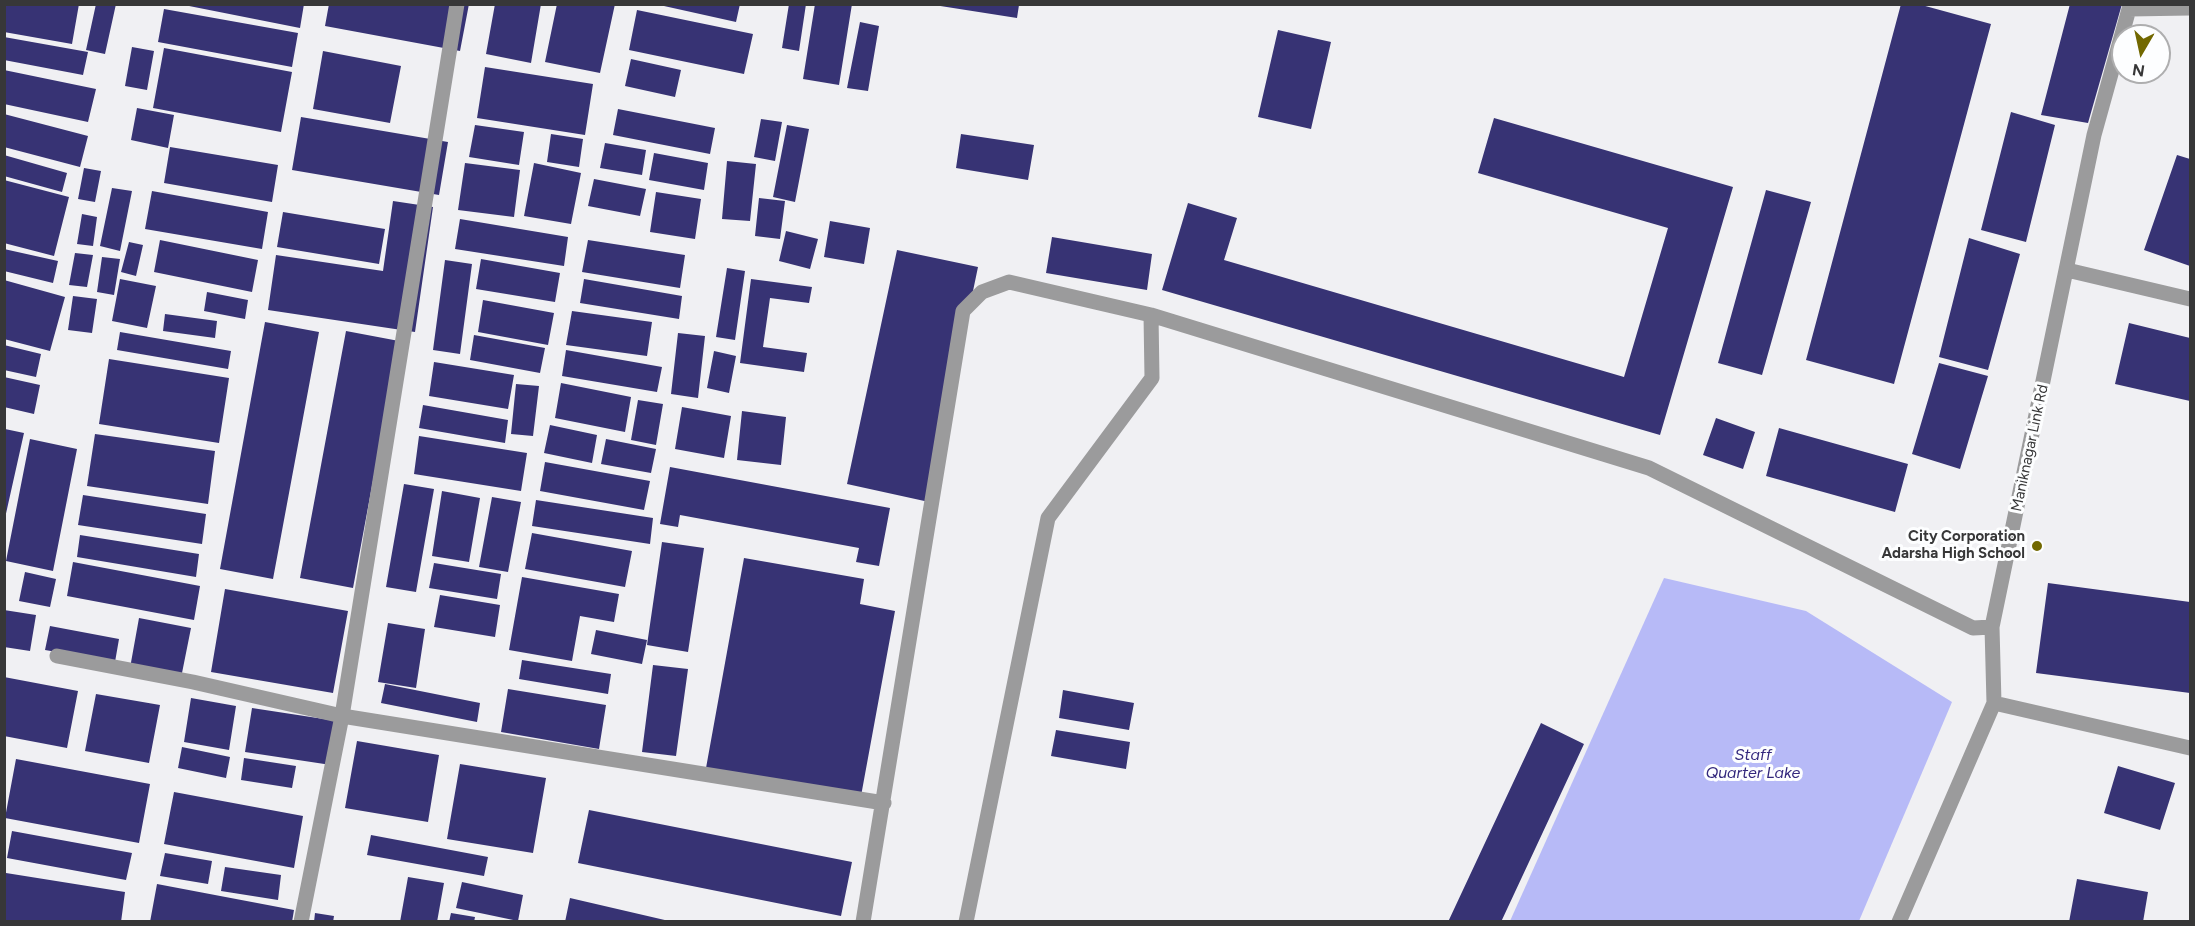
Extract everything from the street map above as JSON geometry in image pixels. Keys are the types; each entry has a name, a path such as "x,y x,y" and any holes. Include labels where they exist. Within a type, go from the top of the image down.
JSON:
{"street":[{"path":"301,921 342,716 457,4"},
{"path":"2131,7 2190,8"},
{"name":"Maniknagar Link Rd","path":"1994,703 1992,627 2094,135 2131,7"},
{"path":"2067,270 2190,299"},
{"path":"863,921 963,311 982,292 1009,282 1151,315 1649,468 1973,628 1992,627"},
{"path":"966,921 1048,518 1152,378 1151,315"},
{"path":"57,656 193,682 342,716 884,802"},
{"path":"1902,921 1994,703 2190,748"}],"water":[{"name":"Staff Quarter Lake","path":"1664,578 1806,611 1952,702 1859,921 1510,921"}],"building":[{"path":"4,4 79,4 72,44 4,32"},
{"path":"96,4 116,4 105,54 86,50"},
{"path":"179,4 304,4 300,28"},
{"path":"329,4 469,4 460,51 325,26"},
{"path":"495,4 541,4 531,63 486,54"},
{"path":"557,4 615,4 600,73 545,62"},
{"path":"655,4 740,4 736,22"},
{"path":"789,4 806,4 799,51 782,48"},
{"path":"815,4 852,4 839,85 803,79"},
{"path":"1901,4 1918,4 1991,24 1894,384 1806,360"},
{"path":"2070,4 2122,4 2116,24 2111,24 2111,42 2088,123 2041,115"},
{"path":"934,5 1019,5 1017,18"},
{"path":"164,9 298,33 292,67 158,42"},
{"path":"637,10 753,34 744,74 629,50"},
{"path":"860,22 879,26 868,91 847,88"},
{"path":"1278,30 1331,42 1311,129 1258,117"},
{"path":"4,37 88,52 83,75 4,60"},
{"path":"132,47 154,51 147,90 125,86"},
{"path":"164,48 292,72 281,132 153,108"},
{"path":"323,51 401,66 390,123 313,109"},
{"path":"631,59 681,70 675,97 625,86"},
{"path":"485,67 593,84 585,135 477,118"},
{"path":"4,70 96,89 88,122 4,104"},
{"path":"137,108 174,115 168,148 131,140"},
{"path":"618,109 715,128 710,154 613,135"},
{"path":"2011,112 2055,125 2026,242 1981,230"},
{"path":"4,114 88,136 80,167 4,147"},
{"path":"301,117 448,142 439,195 292,170"},
{"path":"1494,118 1733,187 1660,435 1162,290 1188,203 1237,218 1224,260 1624,377 1668,228 1478,173"},
{"path":"761,119 782,122 775,161 754,157"},
{"path":"475,125 524,132 519,165 469,157"},
{"path":"787,125 809,129 795,202 773,197"},
{"path":"551,134 583,139 579,167 547,162"},
{"path":"961,134 1034,145 1028,180 956,168"},
{"path":"605,143 646,150 642,175 600,168"},
{"path":"170,147 278,165 272,202 164,183"},
{"path":"654,153 708,163 704,190 649,180"},
{"path":"4,155 67,173 62,192 4,176"},
{"path":"2177,155 2190,159 2190,266 2144,250"},
{"path":"727,161 756,164 750,221 722,219"},
{"path":"465,163 520,170 514,217 458,210"},
{"path":"534,163 581,173 571,224 524,216"},
{"path":"84,168 101,171 95,202 78,199"},
{"path":"594,179 646,189 640,216 588,206"},
{"path":"4,180 69,197 54,256 4,243"},
{"path":"112,188 132,191 120,251 100,246"},
{"path":"1766,190 1811,202 1762,375 1718,363"},
{"path":"152,191 268,212 262,249 145,229"},
{"path":"656,192 701,199 695,239 650,232"},
{"path":"759,198 785,201 780,239 755,236"},
{"path":"393,201 433,207 415,332 268,310 276,255 383,271"},
{"path":"283,212 385,229 379,264 277,247"},
{"path":"82,214 97,217 93,246 77,244"},
{"path":"460,219 568,237 564,266 455,249"},
{"path":"830,221 870,228 864,264 824,257"},
{"path":"786,231 818,239 810,269 779,261"},
{"path":"1052,237 1152,254 1147,290 1046,273"},
{"path":"1969,238 2020,254 1988,370 1939,357"},
{"path":"160,240 258,260 252,292 154,272"},
{"path":"588,240 685,255 680,288 582,272"},
{"path":"129,242 143,245 136,276 121,272"},
{"path":"4,249 58,261 53,283 4,271"},
{"path":"897,250 978,267 929,502 847,484"},
{"path":"75,253 93,255 87,287 69,285"},
{"path":"102,257 120,259 114,295 97,292"},
{"path":"481,259 560,273 555,302 476,289"},
{"path":"445,260 472,264 460,354 433,350"},
{"path":"727,268 745,271 735,340 716,337"},
{"path":"120,279 156,286 147,328 112,321"},
{"path":"584,279 682,296 679,319 580,303"},
{"path":"751,279 812,287 809,303 770,298 763,347 807,353 804,372 740,363"},
{"path":"4,280 65,297 50,351 4,339"},
{"path":"207,292 248,300 245,319 204,311"},
{"path":"73,296 97,299 92,333 68,330"},
{"path":"483,300 554,313 548,345 478,332"},
{"path":"572,311 652,322 647,356 566,345"},
{"path":"165,314 217,321 215,338 163,331"},
{"path":"265,322 319,332 273,579 220,569"},
{"path":"2129,323 2190,338 2190,401 2115,384"},
{"path":"346,331 399,341 353,588 300,578"},
{"path":"120,332 231,351 228,369 117,350"},
{"path":"678,333 705,336 698,398 671,394"},
{"path":"474,335 545,348 540,373 470,360"},
{"path":"4,345 41,354 36,377 4,370"},
{"path":"566,350 662,367 657,392 562,376"},
{"path":"714,351 736,356 729,393 707,388"},
{"path":"109,359 229,378 219,443 99,424"},
{"path":"434,362 514,375 508,409 429,396"},
{"path":"1939,363 1988,376 1960,469 1912,454"},
{"path":"4,377 40,385 34,414 4,407"},
{"path":"561,383 631,397 625,432 555,418"},
{"path":"516,384 539,386 533,436 511,434"},
{"path":"638,400 663,404 656,445 631,440"},
{"path":"423,405 508,420 505,443 419,428"},
{"path":"682,407 731,416 724,458 675,449"},
{"path":"742,411 786,417 781,465 737,460"},
{"path":"1716,418 1755,432 1743,469 1703,455"},
{"path":"550,425 597,435 592,463 544,453"},
{"path":"1779,428 1908,464 1895,512 1766,476"},
{"path":"5,429 24,433 5,518"},
{"path":"95,434 215,451 208,504 87,486"},
{"path":"419,436 527,453 521,491 414,474"},
{"path":"30,439 77,449 53,571 6,561"},
{"path":"606,439 656,449 651,473 601,464"},
{"path":"545,462 650,481 644,510 540,491"},
{"path":"670,467 890,508 879,566 856,562 859,548 680,515 678,527 660,524"},
{"path":"404,484 434,489 416,592 386,587"},
{"path":"442,491 480,498 469,562 432,556"},
{"path":"83,495 206,514 202,544 78,525"},
{"path":"492,497 521,502 508,572 479,567"},
{"path":"536,500 653,518 650,544 532,526"},
{"path":"532,533 632,551 625,587 525,569"},
{"path":"80,535 199,554 196,577 77,557"},
{"path":"662,542 704,548 688,652 647,645"},
{"path":"744,558 864,579 860,604 895,611 861,796 706,768"},
{"path":"73,562 200,586 194,620 67,596"},
{"path":"434,563 501,574 497,599 429,588"},
{"path":"25,572 56,579 50,607 19,601"},
{"path":"522,577 619,594 614,622 580,616 572,661 509,650"},
{"path":"2048,583 2190,602 2190,693 2036,673"},
{"path":"225,589 348,611 333,693 211,672"},
{"path":"440,595 500,605 495,637 434,627"},
{"path":"4,610 36,615 30,651 4,647"},
{"path":"139,618 191,628 181,678 130,668"},
{"path":"388,623 425,629 416,688 378,682"},
{"path":"50,626 119,639 115,662 45,650"},
{"path":"596,630 647,640 642,664 591,654"},
{"path":"522,660 611,674 608,694 519,679"},
{"path":"653,665 688,669 676,756 642,752"},
{"path":"4,677 78,691 67,748 4,736"},
{"path":"385,684 480,703 477,722 381,703"},
{"path":"508,689 606,705 599,749 501,732"},
{"path":"1063,690 1134,703 1129,730 1059,718"},
{"path":"96,694 160,705 149,763 85,751"},
{"path":"191,698 236,706 229,750 184,742"},
{"path":"252,708 337,721 331,765 245,752"},
{"path":"1541,723 1584,744 1501,922 1448,922"},
{"path":"1056,730 1130,742 1126,769 1051,756"},
{"path":"357,741 439,755 428,822 345,808"},
{"path":"182,747 230,757 226,778 178,768"},
{"path":"244,758 296,766 292,788 241,780"},
{"path":"16,759 150,784 139,843 5,818"},
{"path":"460,764 546,778 533,853 447,839"},
{"path":"2118,766 2175,783 2160,830 2104,813"},
{"path":"174,792 303,816 294,868 164,844"},
{"path":"589,810 852,862 841,916 578,863"},
{"path":"12,831 132,853 126,880 7,858"},
{"path":"371,835 488,857 484,876 367,855"},
{"path":"165,853 212,861 208,884 160,876"},
{"path":"225,867 281,875 278,900 221,891"},
{"path":"6,873 125,892 121,922 4,922"},
{"path":"408,877 444,883 437,922 400,922"},
{"path":"2077,879 2148,892 2143,922 2069,922"},
{"path":"462,882 523,895 518,921 456,908"},
{"path":"157,884 294,910 292,922 150,922"},
{"path":"570,898 669,921 669,922 565,922"},
{"path":"315,913 334,916 333,922 314,922"},
{"path":"451,913 475,917 474,922 449,922"}],"place":[{"name":"City Corporation Adarsha High School","path":"2037,546"}]}
